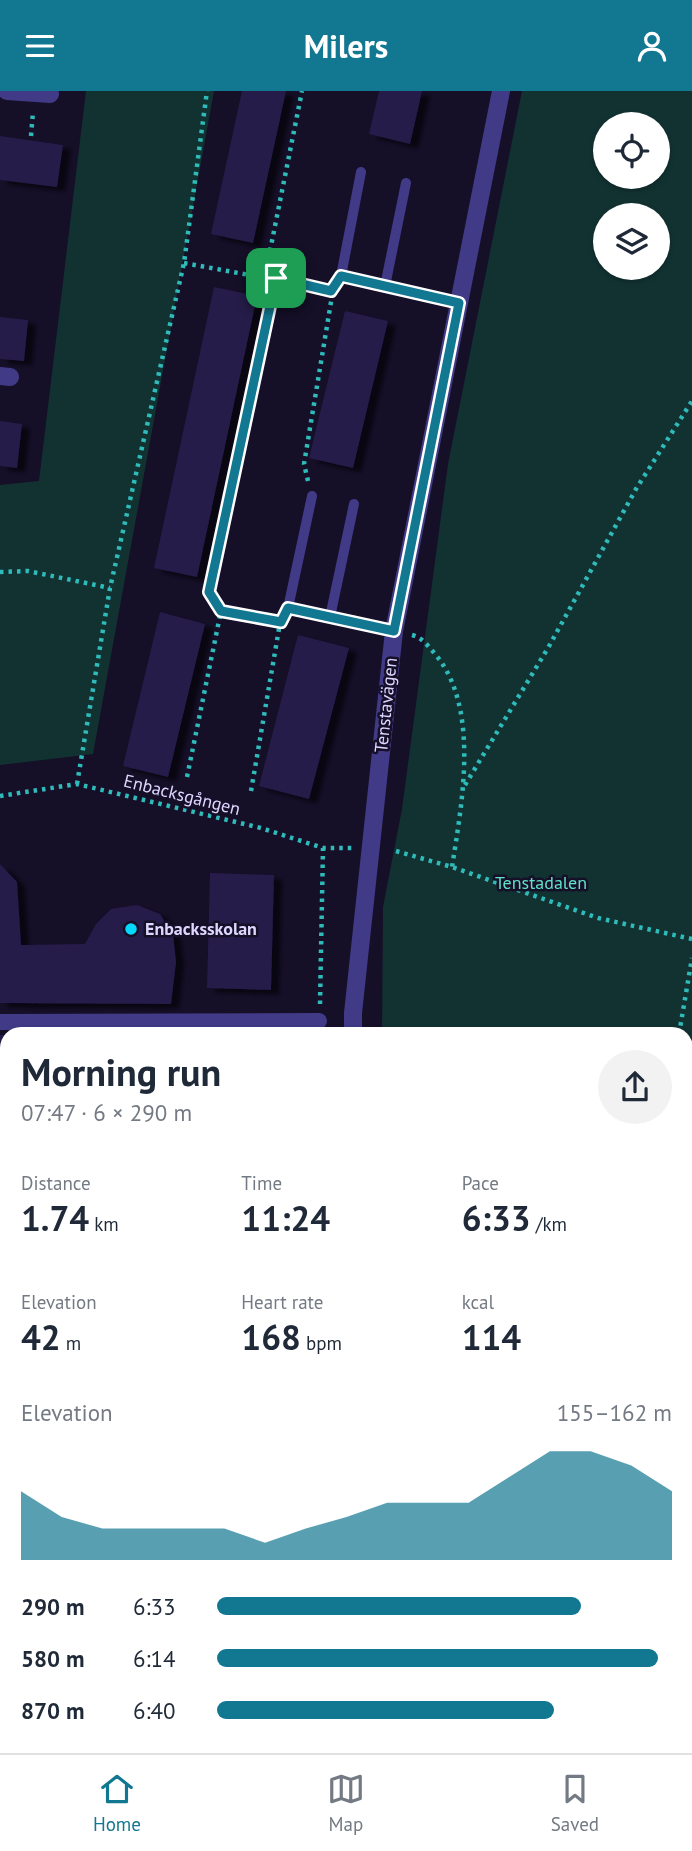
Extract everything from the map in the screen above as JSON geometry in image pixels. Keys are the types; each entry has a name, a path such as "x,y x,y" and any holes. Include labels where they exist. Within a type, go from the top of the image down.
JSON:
{"street":[{"path":"6,91 50,94"},
{"name":"Tenstavägen","path":"353,1027 394,631 502,91"},
{"path":"0,1022 319,1021"}],"lane":[{"path":"361,172 341,276 459,303"},
{"path":"385,286 406,183"},
{"path":"312,496 288,608 394,631"},
{"path":"330,617 354,504"}],"path":[{"path":"77,784 110,588 184,263 207,91"},
{"path":"265,276 302,91"},
{"path":"184,263 276,278 331,291 341,276"},
{"path":"187,777 221,611 209,592 276,278"},
{"path":"312,496 304,464 333,287"},
{"path":"465,785 548,648 636,489 692,401"},
{"path":"0,572 28,571 110,588"},
{"path":"251,791 281,622 288,608"},
{"path":"221,611 281,622"},
{"path":"394,631 421,638 446,668 461,710 465,785 452,867"},
{"name":"Enbacksgången","path":"0,796 77,784 261,828 323,848 356,848"},
{"path":"319,1021 323,848"},
{"path":"396,851 452,867 598,918 692,939"},
{"path":"680,1027 692,958"}],"green space":[{"path":"86,91 214,91 93,754 0,765 0,485 39,481"},
{"name":"Tenstadalen","path":"522,91 692,91 692,1027 382,1027 383,907 402,809 448,464"}],"building":[{"path":"242,91 286,91 253,243 211,234"},
{"path":"379,91 422,91 410,144 369,134"},
{"path":"0,136 63,145 57,187 0,180"},
{"path":"214,287 257,296 197,577 154,568"},
{"path":"345,311 388,321 353,468 309,458"},
{"path":"0,317 28,320 24,361 0,359"},
{"path":"0,421 22,424 17,468 0,466"},
{"path":"160,612 205,624 168,777 123,766"},
{"path":"298,635 349,648 309,799 259,786"},
{"name":"Enbacksskolan","path":"0,864 17,882 21,945 85,944 96,924 111,909 137,905 160,914 173,934 176,962 171,1004 0,1003"},
{"path":"210,873 274,875 271,990 207,988"}],"place":[{"name":"Enbacksskolan","path":"131,929"}],"route":[{"path":"341,276 459,303 394,631 288,608 281,622 221,611 209,592 276,278 331,291 341,276"}]}
